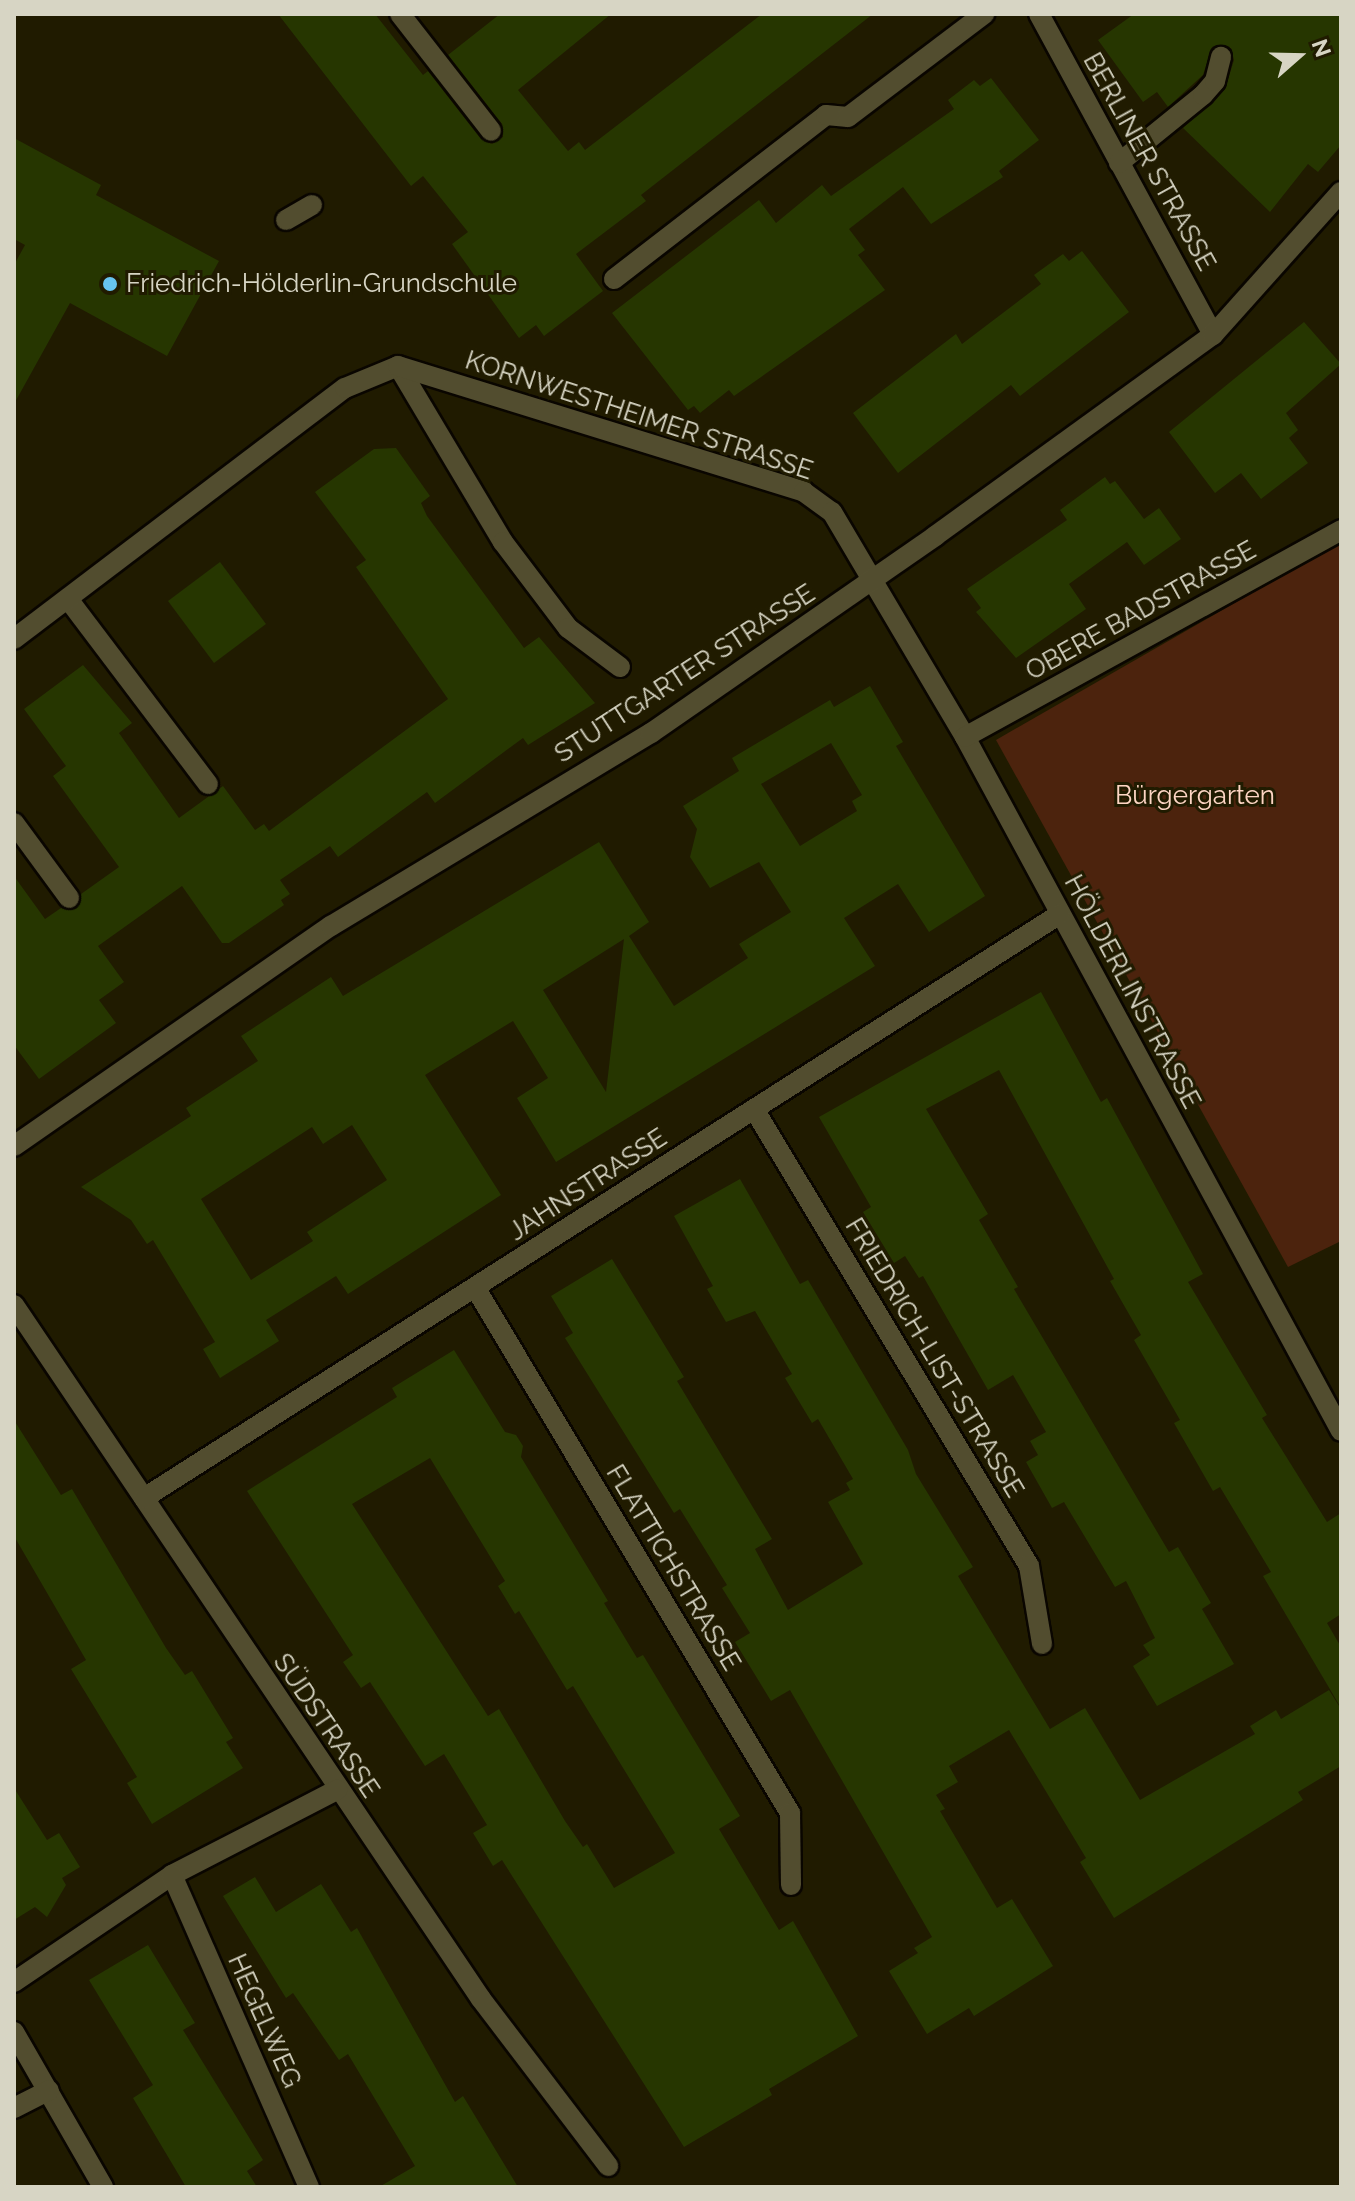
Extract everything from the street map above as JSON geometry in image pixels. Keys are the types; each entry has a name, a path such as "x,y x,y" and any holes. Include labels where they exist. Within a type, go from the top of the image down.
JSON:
{"street":[{"path":"400,14 491,131"},
{"path":"614,279 826,115 848,117 984,14"},
{"name":"BERLINER STRASSE","path":"1039,14 1213,335"},
{"path":"1119,163 1203,95 1215,81 1221,57"},
{"name":"STUTTGARTER STRASSE","path":"14,1146 331,926 651,733 874,579 1213,335 1341,192"},
{"path":"286,220 312,205"},
{"path":"14,639 345,388 398,366 503,542 568,628 620,667"},
{"name":"KORNWESTHEIMER STRASSE","path":"398,366 804,492 832,512 874,579"},
{"name":"OBERE BADSTRASSE","path":"965,737 1341,530"},
{"name":"HÖLDERLINSTRASSE","path":"874,579 965,737 1341,1431"},
{"path":"68,599 208,784"},
{"path":"14,823 69,898"},
{"name":"JAHNSTRASSE","path":"144,1498 1060,914"},
{"name":"FRIEDRICH-LIST-STRASSE","path":"754,1109 1029,1566 1042,1644"},
{"name":"FLATTICHSTRASSE","path":"476,1289 790,1813 791,1885"},
{"name":"SÜDSTRASSE","path":"14,1305 337,1790 481,1999 608,2166"},
{"path":"14,1982 172,1875 337,1790"},
{"name":"HEGELWEG","path":"172,1875 309,2187"},
{"path":"14,2032 103,2187"},
{"path":"14,2108 49,2090"}],"green space":[{"name":"Bürgergarten","path":"1341,542 1341,1241 1288,1267 996,740"}],"building":[{"path":"278,14 375,14 423,75 428,71 481,139 492,144 503,137 502,124 448,55 500,14 611,14 518,90 568,151 579,142 585,150 762,14 873,14 641,195 646,201 576,254 603,291 544,336 536,325 519,338 452,244 468,232 423,176 411,186"},
{"path":"1134,14 1341,14 1341,145 1318,172 1308,164 1270,212 1183,128 1225,89 1234,60 1231,48 1212,47 1203,75 1168,107 1157,92 1143,102 1098,40"},
{"path":"991,78 1039,140 999,171 1003,177 931,224 903,187 849,229 865,250 858,255 885,290 734,396 729,390 700,413 694,406 688,410 612,313 759,200 776,223 822,185 831,196 954,109 948,100 974,80 980,86"},
{"name":"Friedrich-Hölderlin-Grundschule","path":"14,138 101,185 96,195 219,261 167,356 70,303 14,404 14,265 25,245 14,239"},
{"path":"1082,251 1129,312 1020,396 1011,385 898,473 853,413 956,334 962,344 1041,284 1034,275 1063,254 1069,261"},
{"path":"1304,322 1341,364 1286,413 1298,430 1289,438 1308,463 1261,499 1241,473 1215,493 1169,432"},
{"path":"396,448 430,496 421,503 427,516 524,648 539,637 595,703 528,745 523,738 435,803 427,792 338,857 330,846 280,880 290,894 281,900 284,905 229,943 222,943 182,886 98,946 124,982 99,1000 116,1023 39,1079 14,1045 14,876 45,919 61,908 76,909 81,894 119,867 53,776 66,766 24,709 83,665 132,723 119,733 179,818 223,786 255,830 264,824 269,831 448,699 356,567 366,560 315,492 374,449"},
{"path":"1105,477 1110,484 1115,481 1144,519 1159,508 1181,539 1144,565 1127,542 1069,584 1086,609 1016,658 976,612 981,608 967,589 1067,520 1060,510"},
{"path":"220,562 266,624 214,663 168,601"},
{"path":"870,686 903,742 896,746 985,896 929,932 898,884 844,918 875,966 556,1162 517,1098 548,1078 513,1021 425,1075 501,1195 348,1294 336,1276 266,1320 279,1341 220,1378 203,1349 215,1342 153,1240 147,1244 131,1220 81,1187 191,1116 186,1108 258,1061 241,1036 331,977 343,996 599,842 649,922 629,936 674,1006 748,958 739,944 791,912 759,862 710,888 690,857 697,829 683,806 739,771 732,758 830,700 834,707","holes":["831,743 862,795 852,801 857,811 800,846 761,784","624,939 606,1092 543,990","352,1125 387,1180 307,1232 313,1241 251,1280 201,1199 312,1127 323,1144"]},
{"path":"1041,992 1101,1102 1107,1098 1203,1274 1188,1282 1267,1415 1262,1418 1327,1522 1341,1513 1341,1614 1327,1623 1341,1647 1341,1708 1263,1576 1271,1572 1220,1487 1213,1491 1174,1423 1180,1420 1134,1340 1141,1335 1110,1281 1114,1279 999,1070 926,1109 988,1214 979,1220 1018,1287 1014,1289 1169,1552 1178,1547 1211,1603 1202,1609 1234,1664 1157,1706 1133,1666 1150,1655 1143,1645 1155,1638 1126,1581 1115,1587 1064,1502 1052,1508 1026,1462 1038,1455 1030,1441 1046,1432 1013,1375 988,1390 923,1276 919,1278 905,1256 894,1263 863,1212 871,1207 819,1117"},
{"path":"740,1179 800,1284 808,1280 908,1450 916,1474 973,1567 958,1576 1050,1729 1085,1708 1140,1800 1255,1734 1250,1726 1276,1710 1281,1719 1329,1690 1341,1709 1341,1766 1298,1792 1303,1800 1114,1918 1080,1862 1086,1858 1009,1730 949,1766 958,1782 936,1795 945,1809 940,1811 997,1908 1012,1899 1053,1966 974,2016 969,2008 927,2034 889,1971 918,1953 914,1948 932,1937 790,1690 771,1701 735,1642 750,1633 722,1588 727,1585 680,1509 674,1513 565,1338 573,1333 551,1296 612,1259 684,1377 677,1381 772,1539 755,1549 788,1610 863,1564 828,1502 850,1490 846,1483 853,1479 818,1419 812,1423 785,1378 792,1374 755,1311 726,1322 707,1289 713,1286 674,1216"},
{"path":"454,1350 505,1432 516,1435 523,1446 521,1457 608,1601 604,1603 637,1658 643,1655 740,1816 719,1829 779,1930 793,1921 858,2036 769,2089 772,2095 684,2147 502,1860 493,1866 473,1833 487,1825 444,1754 425,1766 370,1682 361,1688 343,1662 353,1655 247,1491 397,1397 392,1388","holes":["430,1458 505,1581 498,1586 515,1614 519,1611 567,1690 573,1686 675,1853 614,1888 587,1844 583,1847 565,1821 499,1709 488,1716 352,1504"]},
{"path":"14,1420 61,1495 72,1489 166,1648 185,1675 192,1671 233,1738 226,1742 243,1768 152,1824 127,1783 137,1777 71,1669 86,1660 14,1536"},
{"path":"14,1788 47,1840 59,1833 80,1867 62,1878 66,1885 47,1917 35,1907 14,1920"},
{"path":"255,1877 276,1912 321,1884 351,1932 357,1928 455,2102 463,2096 518,2187 379,2187 415,2166 348,2054 339,2060 293,1993 286,1998 223,1896"},
{"path":"148,1945 195,2023 183,2030 263,2160 247,2171 257,2187 186,2187 133,2098 153,2085 89,1980"}],"place":[{"name":"Friedrich-Hölderlin-Grundschule","path":"110,284"}]}
